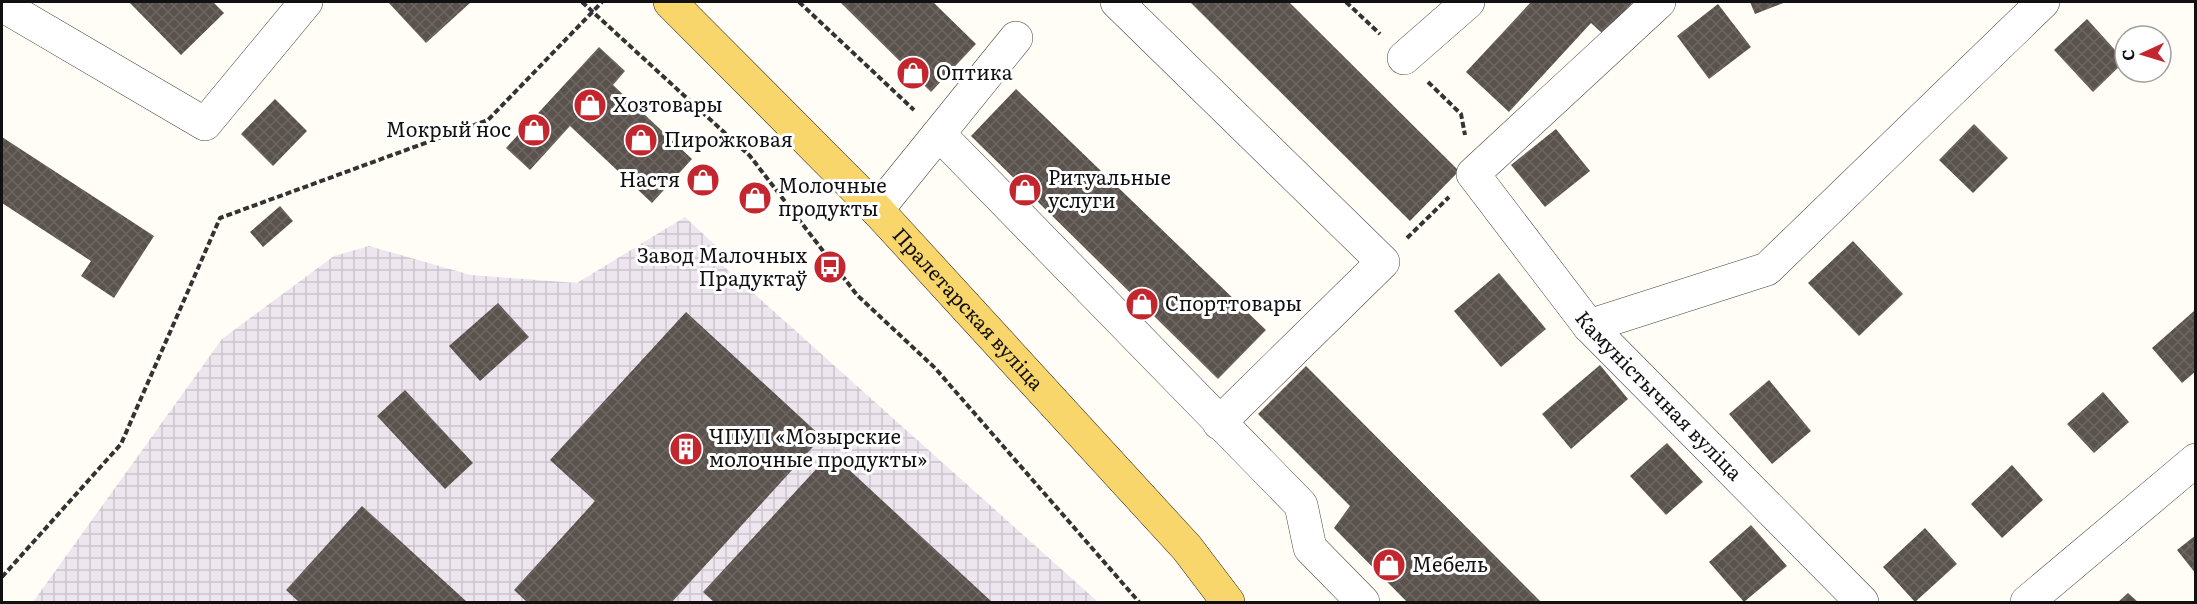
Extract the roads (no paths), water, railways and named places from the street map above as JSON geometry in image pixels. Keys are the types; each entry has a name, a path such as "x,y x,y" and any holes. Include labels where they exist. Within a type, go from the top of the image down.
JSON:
{"main road":[{"name":"Пралетарская вуліца","path":"670,2 877,210 1187,548 1228,603"}],"street":[{"path":"2,5 205,123 306,2"},
{"path":"1117,2 1383,262 1219,423"},
{"path":"1404,58 1468,2"},
{"name":"Камуністычная вуліца","path":"1659,2 1473,174 1589,326 1862,603"},
{"path":"1589,326 1767,269 2043,2"},
{"path":"877,210 1016,38"},
{"path":"939,134 1301,505 1310,548 1363,603"},
{"path":"2027,603 2196,460"}],"place":[{"name":"Оптика","path":"913,73"},
{"name":"Хозтовары","path":"590,105"},
{"name":"Мокрый нос","path":"534,130"},
{"name":"Пирожковая","path":"641,140"},
{"name":"Настя","path":"703,180"},
{"name":"Ритуальные услуги","path":"1025,190"},
{"name":"Молочные продукты","path":"755,198"},
{"name":"Завод Малочных Прадуктаў","path":"830,267"},
{"name":"Спорттовары","path":"1142,304"},
{"name":"ЧПУП «Мозырские молочные продукты»","path":"686,449"},
{"name":"Мебель","path":"1389,565"}]}
